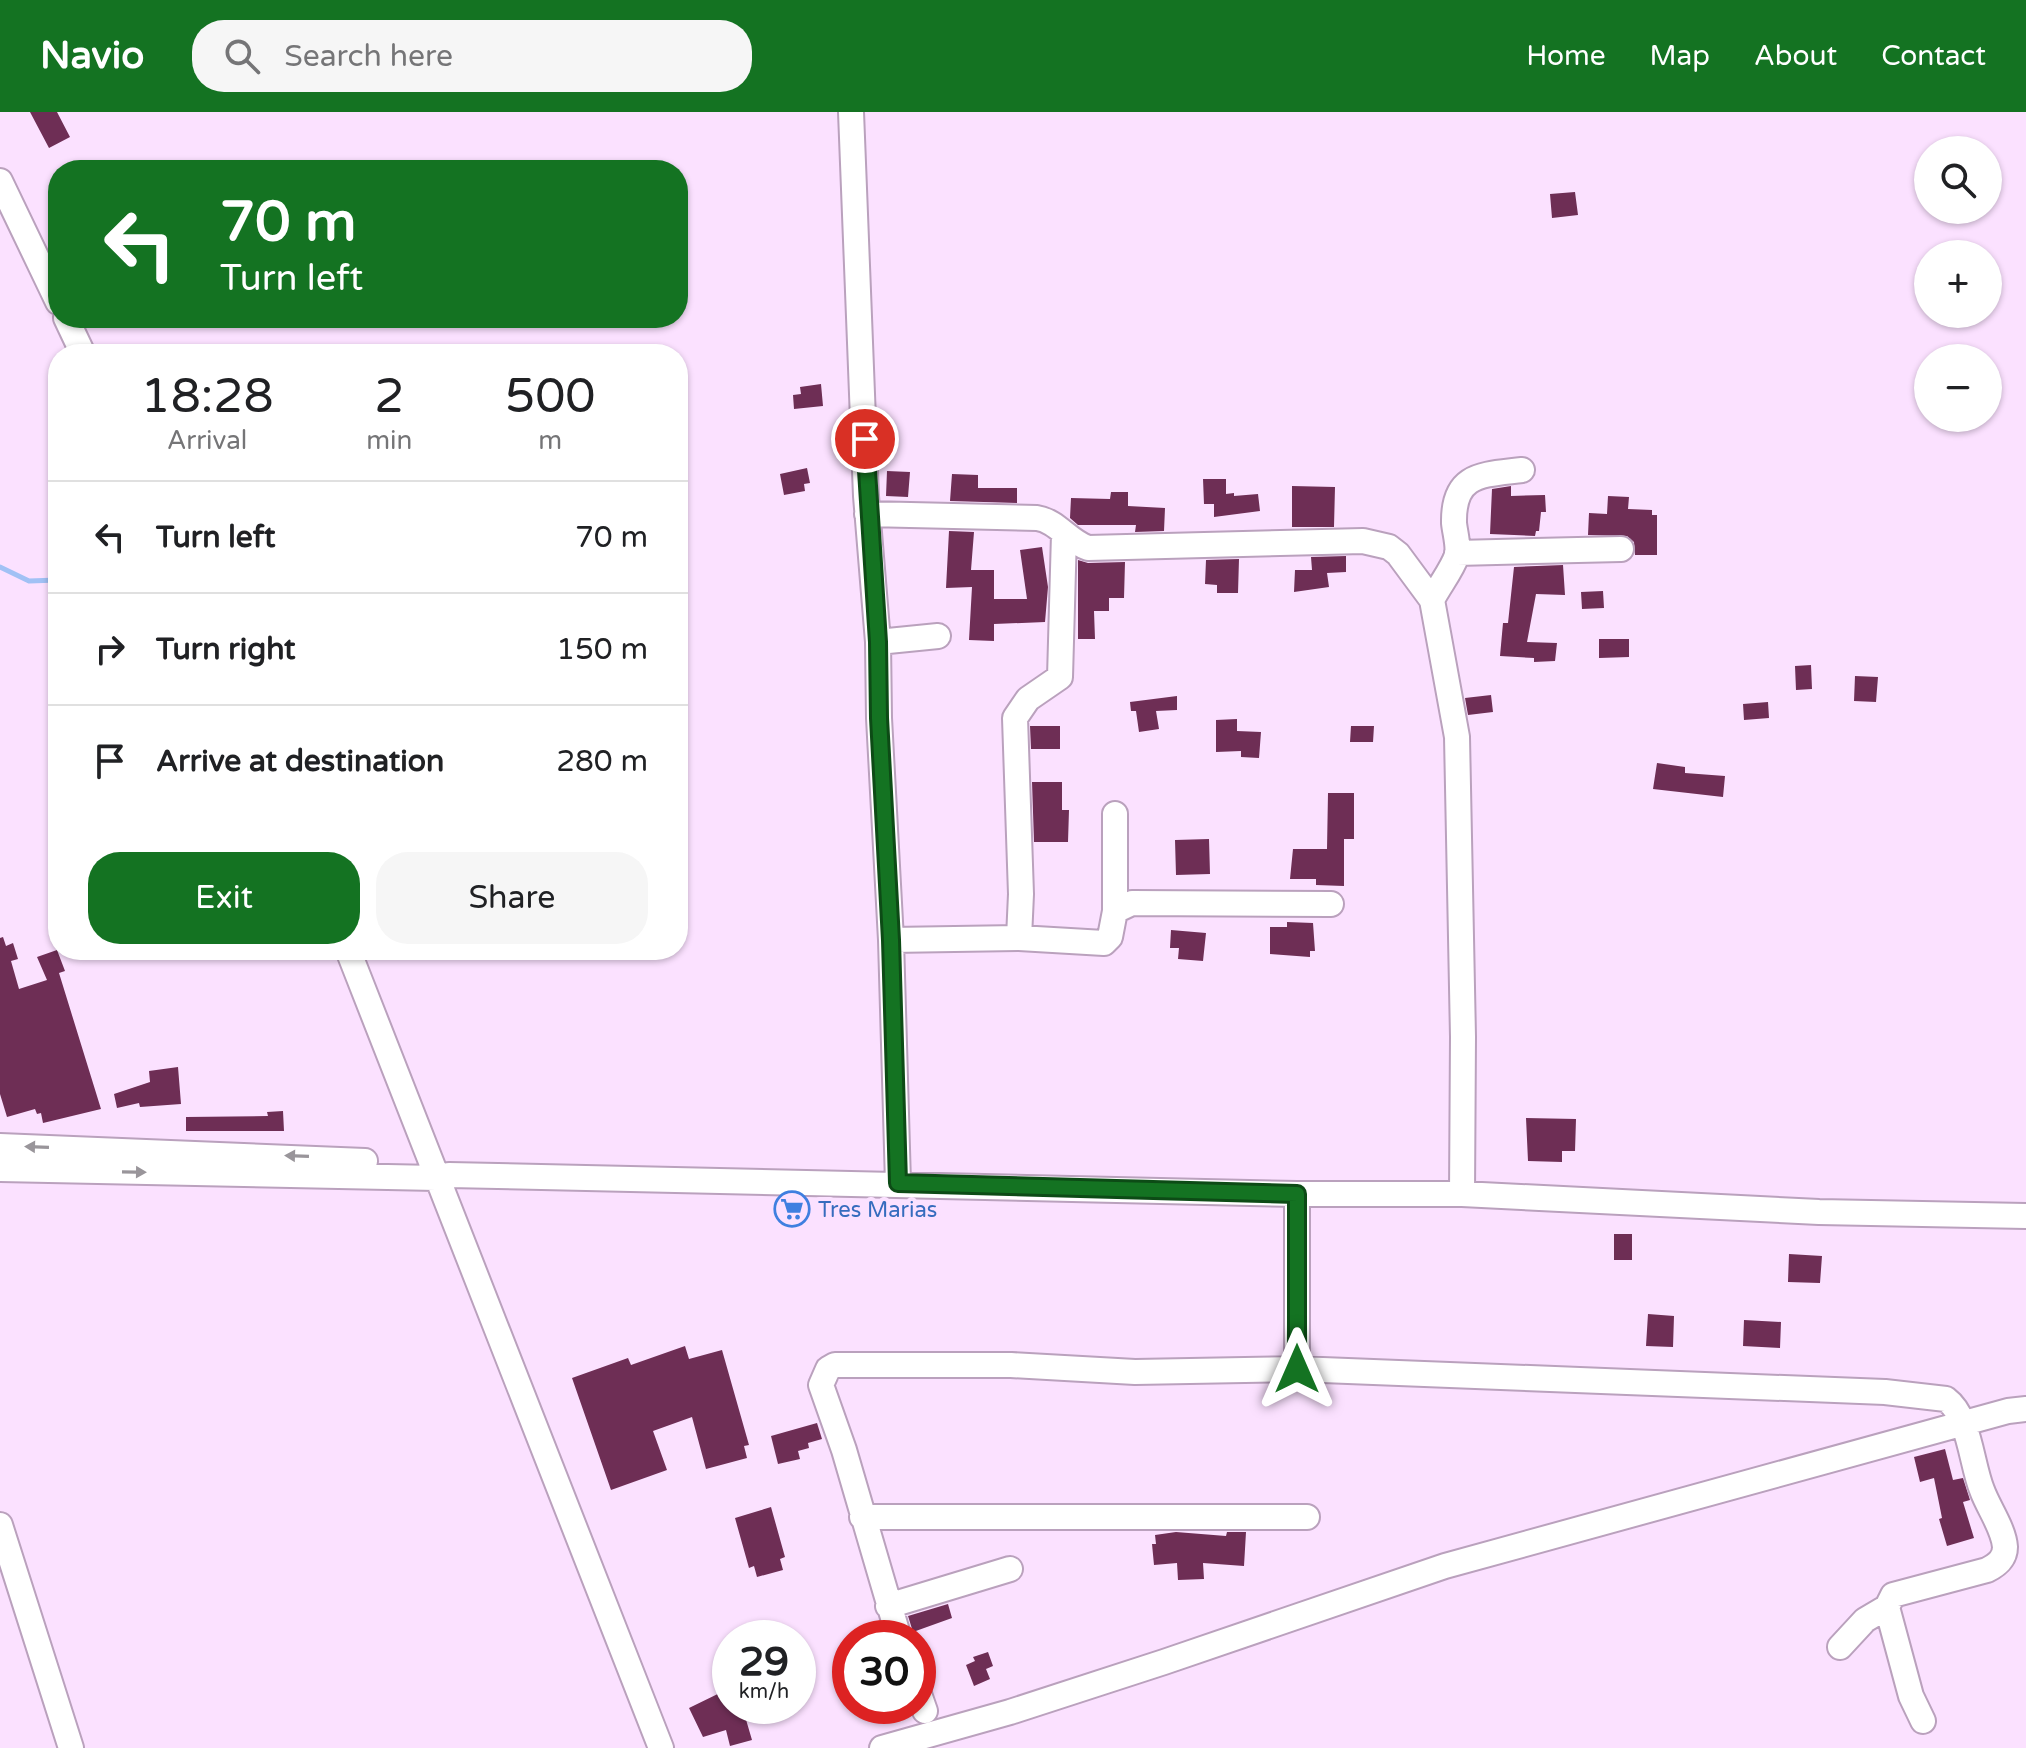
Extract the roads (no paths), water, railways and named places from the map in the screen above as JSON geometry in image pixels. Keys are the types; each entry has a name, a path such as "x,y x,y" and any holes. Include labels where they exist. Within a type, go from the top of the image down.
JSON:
{"street":[{"path":"851,112 867,514 878,642 898,1183"},
{"path":"0,181 48,281"},
{"path":"1432,600 1457,553 1454,521 1457,495 1462,485 1483,474 1522,470"},
{"path":"867,514 1037,518 1053,524 1088,548 1377,543 1389,547 1405,561 1432,600 1457,737 1463,1037 1462,1194"},
{"path":"1019,938 1021,894 1015,718 1028,699 1060,677 1064,534"},
{"path":"1457,553 1621,549"},
{"path":"878,642 938,636"},
{"path":"891,940 1019,938 1104,943 1110,937 1115,911 1115,814"},
{"path":"1115,911 1132,903 1331,904"},
{"path":"352,960 661,1748"},
{"path":"0,1146 83,1160 438,1173 1297,1194 1462,1194 1819,1212 2026,1216"},
{"path":"0,1169 83,1160"},
{"path":"1297,1194 1297,1369"},
{"path":"893,1620 821,1385 828,1369 835,1365 1011,1365 1135,1372 1297,1369 1885,1392 1946,1399 1954,1406 1980,1487 2004,1542 2004,1554 1998,1564 1987,1570 1896,1593 1890,1598 1887,1607 1911,1696 1923,1721"},
{"path":"882,1748 1010,1712 1150,1667 1445,1566 2008,1411 2026,1409"},
{"path":"862,1517 1307,1517"},
{"path":"0,1525 71,1748"},
{"path":"888,1606 1010,1569"},
{"path":"1840,1647 1865,1620 1887,1607"}],"waterway":[{"path":"0,567 29,581 48,580"}],"place":[{"name":"Tres Marias","path":"792,1209"}]}
